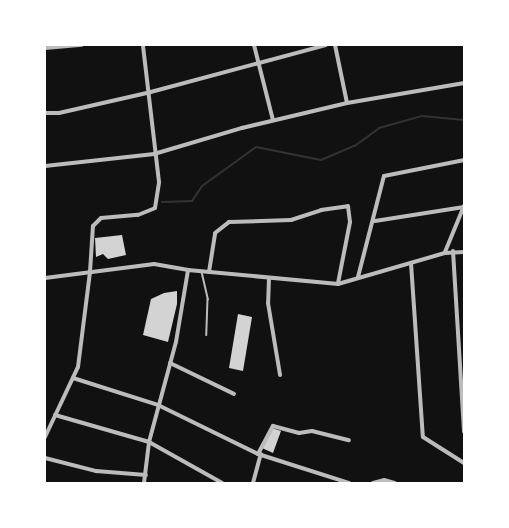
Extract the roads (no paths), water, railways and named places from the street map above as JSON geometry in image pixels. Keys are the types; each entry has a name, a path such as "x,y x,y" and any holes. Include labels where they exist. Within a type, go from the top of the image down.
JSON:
{"street":[{"path":"45,48 81,45"},
{"path":"45,437 78,367 90,272 93,226 101,218 138,215 155,208 159,182 142,45"},
{"path":"254,45 273,120"},
{"path":"45,113 59,113 147,93 259,61 326,45"},
{"path":"335,45 347,103"},
{"path":"45,166 154,154 273,120 347,103 464,83"},
{"path":"358,277 375,221 381,183 389,174 464,160"},
{"path":"209,272 215,233 229,222 291,220 321,210 348,206 350,222 338,284"},
{"path":"375,221 464,206"},
{"path":"445,253 464,206"},
{"path":"453,251 464,432"},
{"path":"45,278 154,264 188,270 338,284 445,253 464,252"},
{"path":"411,263 424,439 464,463"},
{"path":"144,483 149,442 170,363 188,270"},
{"path":"269,278 268,303 279,375"},
{"path":"170,363 234,394"},
{"path":"74,378 158,405 259,454 349,483"},
{"path":"55,416 149,442 222,483"},
{"path":"253,483 259,454 273,426 299,433 312,431 350,440"},
{"path":"45,458 96,471 146,475"},
{"path":"372,483 395,483"}],"lane":[{"path":"202,271 208,299 207,335"}],"waterway":[{"path":"162,202 192,201 202,186 256,147 321,160 356,145 379,128 422,116 464,120"}]}
